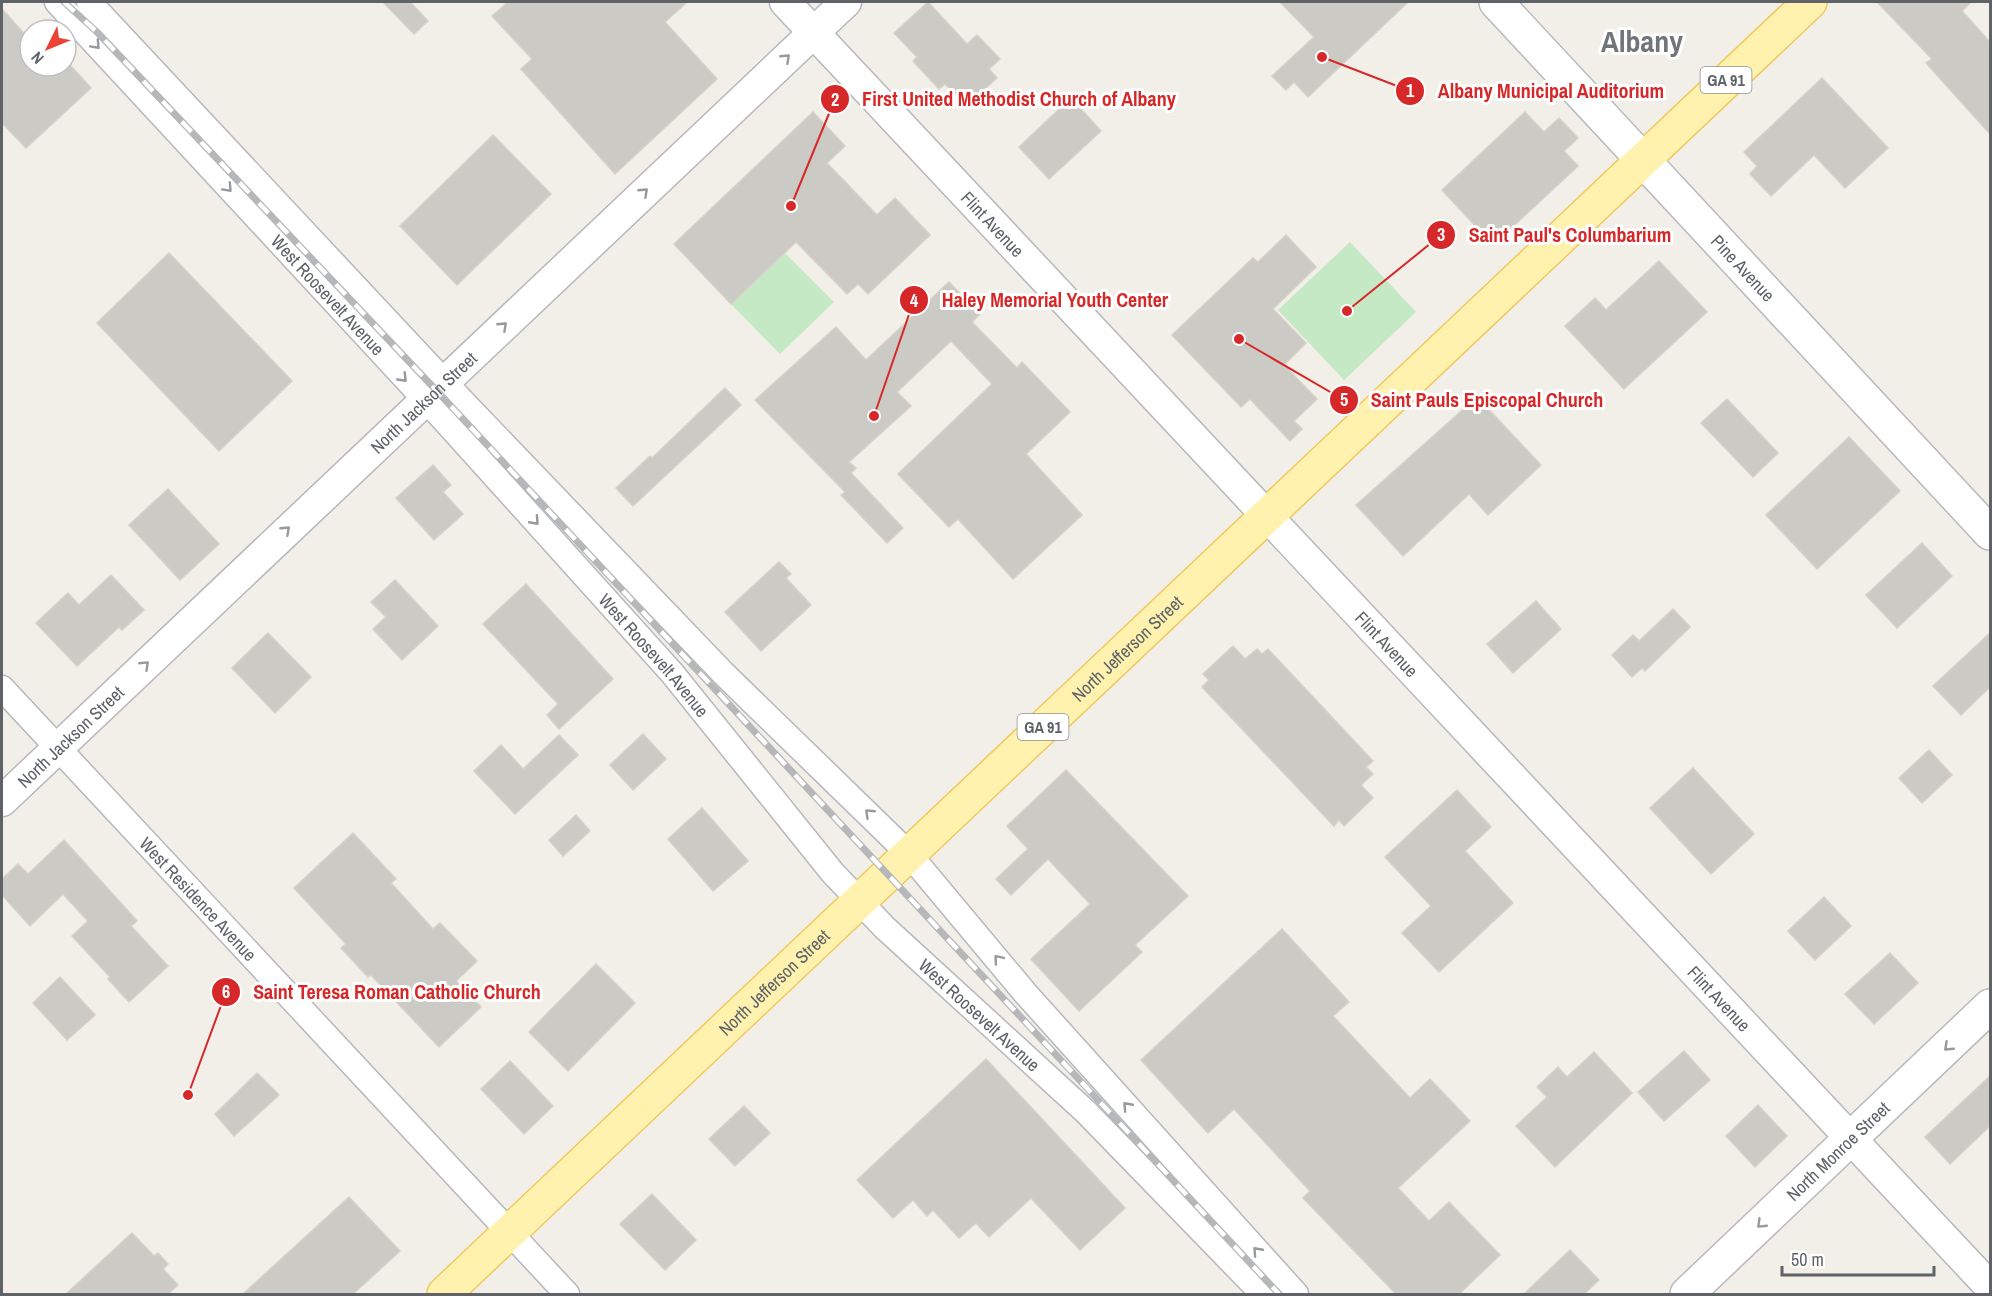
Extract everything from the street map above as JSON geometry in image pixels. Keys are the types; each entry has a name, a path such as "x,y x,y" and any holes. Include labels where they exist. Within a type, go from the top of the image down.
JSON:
{"main road":[{"name":"Pine Avenue","path":"1496,2 1990,533"},
{"name":"North Jefferson Street","path":"444,1294 1810,2"},
{"name":"North Monroe Street","path":"1686,1294 1990,1006"}],"street":[{"name":"West Roosevelt Avenue","path":"57,2 434,390 909,854 1026,994 1296,1294"},
{"name":"West Roosevelt Avenue","path":"89,2 434,390 672,673 825,866 884,927 1086,1112 1263,1294"},
{"name":"Flint Avenue","path":"785,2 1990,1287"},
{"name":"North Jackson Street","path":"2,801 846,2"},
{"name":"West Residence Avenue","path":"2,688 567,1294"}],"green space":[{"path":"1350,242 1416,312 1344,380 1278,310"},
{"path":"785,253 834,302 780,354 731,304"}],"building":[{"path":"383,2 410,2 428,21 414,34"},
{"path":"508,2 687,2 665,22 717,79 615,174 521,69 532,59 492,16"},
{"path":"928,2 967,44 977,35 1000,59 989,69 997,78 966,106 945,84 939,89 913,61 917,57 894,33"},
{"path":"1280,2 1408,2 1308,97 1294,82 1286,90 1272,76 1314,37"},
{"path":"1877,2 1971,2 1962,11 1990,42 1990,134 1926,63 1932,59"},
{"path":"2,9 18,27 18,78 78,78 78,74 91,88 26,148 2,123"},
{"path":"1822,78 1888,148 1845,188 1814,155 1771,196 1750,174 1757,166 1744,152"},
{"path":"1071,98 1101,131 1049,179 1019,147"},
{"path":"813,112 845,146 827,163 877,215 895,198 930,235 868,294 858,284 847,294 796,242 731,304 674,244"},
{"path":"1525,112 1544,132 1559,118 1578,138 1564,151 1578,166 1493,245 1442,190"},
{"path":"493,135 551,194 457,285 400,226"},
{"path":"1286,235 1316,267 1273,309 1306,343 1284,365 1317,399 1294,421 1302,429 1290,441 1250,399 1241,407 1172,335 1253,258 1258,262"},
{"path":"169,253 292,381 219,451 97,323"},
{"path":"1659,261 1707,312 1624,389 1565,326 1595,298 1606,310"},
{"path":"949,282 980,314 972,322 1017,368 1022,362 1070,412 1026,454 1082,515 1013,579 958,519 949,527 898,474 992,384 951,341 897,392 911,406 849,462 856,468 851,473 903,528 887,543 841,495 845,492 755,400 836,327 866,360"},
{"path":"725,388 741,405 633,506 616,488 650,456 652,458"},
{"path":"1477,397 1541,465 1488,515 1469,494 1403,556 1356,505"},
{"path":"1727,399 1778,453 1753,477 1701,423"},
{"path":"1849,437 1900,491 1817,569 1766,515"},
{"path":"433,465 451,485 443,492 463,514 434,540 396,498"},
{"path":"168,489 219,544 180,580 129,525"},
{"path":"1922,543 1952,576 1897,628 1866,595"},
{"path":"779,562 791,574 786,578 811,605 761,651 725,612"},
{"path":"111,575 144,610 122,630 119,627 77,666 36,623 68,593 79,605"},
{"path":"395,580 438,626 402,660 373,629 386,617 371,602"},
{"path":"526,584 613,679 559,729 547,715 558,704 483,624"},
{"path":"1536,601 1561,629 1513,673 1487,644"},
{"path":"1673,609 1690,627 1645,671 1642,668 1632,677 1612,655 1633,635 1639,641"},
{"path":"268,633 311,677 275,713 232,668"},
{"path":"1990,633 1990,687 1961,715 1933,686"},
{"path":"1233,646 1245,659 1257,649 1262,654 1268,649 1373,761 1366,767 1373,774 1361,785 1373,798 1344,826 1339,820 1334,826 1202,687 1209,680 1203,674"},
{"path":"643,734 666,759 633,790 610,765"},
{"path":"559,735 578,755 515,814 474,771 501,745 523,769"},
{"path":"1929,750 1952,775 1922,803 1899,778"},
{"path":"1693,768 1754,834 1711,874 1650,808"},
{"path":"1066,770 1188,896 1135,945 1142,952 1079,1011 1031,959 1090,904 1048,859 1011,895 996,879 1028,849 1007,826"},
{"path":"1457,790 1491,827 1465,851 1513,903 1439,972 1402,933 1431,906 1385,857"},
{"path":"702,808 748,861 713,891 668,839"},
{"path":"576,815 590,831 563,856 549,840"},
{"path":"353,833 396,879 391,883 433,929 440,923 477,961 456,981 481,1007 439,1047 371,975 368,977 341,948 346,944 294,888"},
{"path":"64,840 137,921 131,926 168,966 129,1002 108,979 110,977 72,936 88,921 63,894 30,926 2,895 2,879 18,864 28,874"},
{"path":"1824,897 1851,926 1815,960 1788,931"},
{"path":"1282,929 1349,1002 1333,1016 1410,1098 1430,1079 1470,1121 1398,1188 1429,1221 1449,1202 1500,1255 1459,1294 1396,1294 1303,1198 1310,1191 1234,1109 1208,1133 1141,1060"},
{"path":"1890,953 1918,983 1874,1024 1845,994"},
{"path":"596,964 635,1003 568,1071 529,1032"},
{"path":"60,977 95,1015 67,1040 33,1003"},
{"path":"1684,1051 1710,1080 1664,1121 1638,1092"},
{"path":"1594,1052 1632,1093 1555,1167 1516,1126 1547,1097 1537,1087 1558,1067 1567,1077"},
{"path":"986,1059 1125,1208 1080,1250 1031,1198 989,1237 976,1223 959,1238 933,1210 927,1216 913,1200 893,1218 857,1180"},
{"path":"510,1061 553,1106 524,1134 481,1089"},
{"path":"257,1073 279,1095 234,1136 215,1114"},
{"path":"1990,1076 1990,1126 1950,1164 1925,1137"},
{"path":"1758,1105 1787,1136 1755,1167 1726,1136"},
{"path":"744,1106 770,1133 735,1166 709,1139"},
{"path":"652,1194 696,1240 665,1270 620,1224"},
{"path":"349,1197 400,1251 353,1294 243,1294"},
{"path":"132,1233 154,1256 158,1253 168,1264 163,1269 178,1285 168,1294 66,1294"},
{"path":"1570,1250 1599,1280 1584,1294 1524,1294"}],"railway":[{"path":"64,2 97,32 435,389 1279,1294"}],"place":[{"name":"Albany Municipal Auditorium","path":"1322,57"},
{"name":"First United Methodist Church of Albany","path":"791,206"},
{"name":"Saint Paul's Columbarium","path":"1347,311"},
{"name":"Saint Pauls Episcopal Church","path":"1239,339"},
{"name":"Haley Memorial Youth Center","path":"874,416"},
{"name":"Saint Teresa Roman Catholic Church","path":"188,1095"}],"district":[{"name":"Albany","path":"1642,41"}]}
